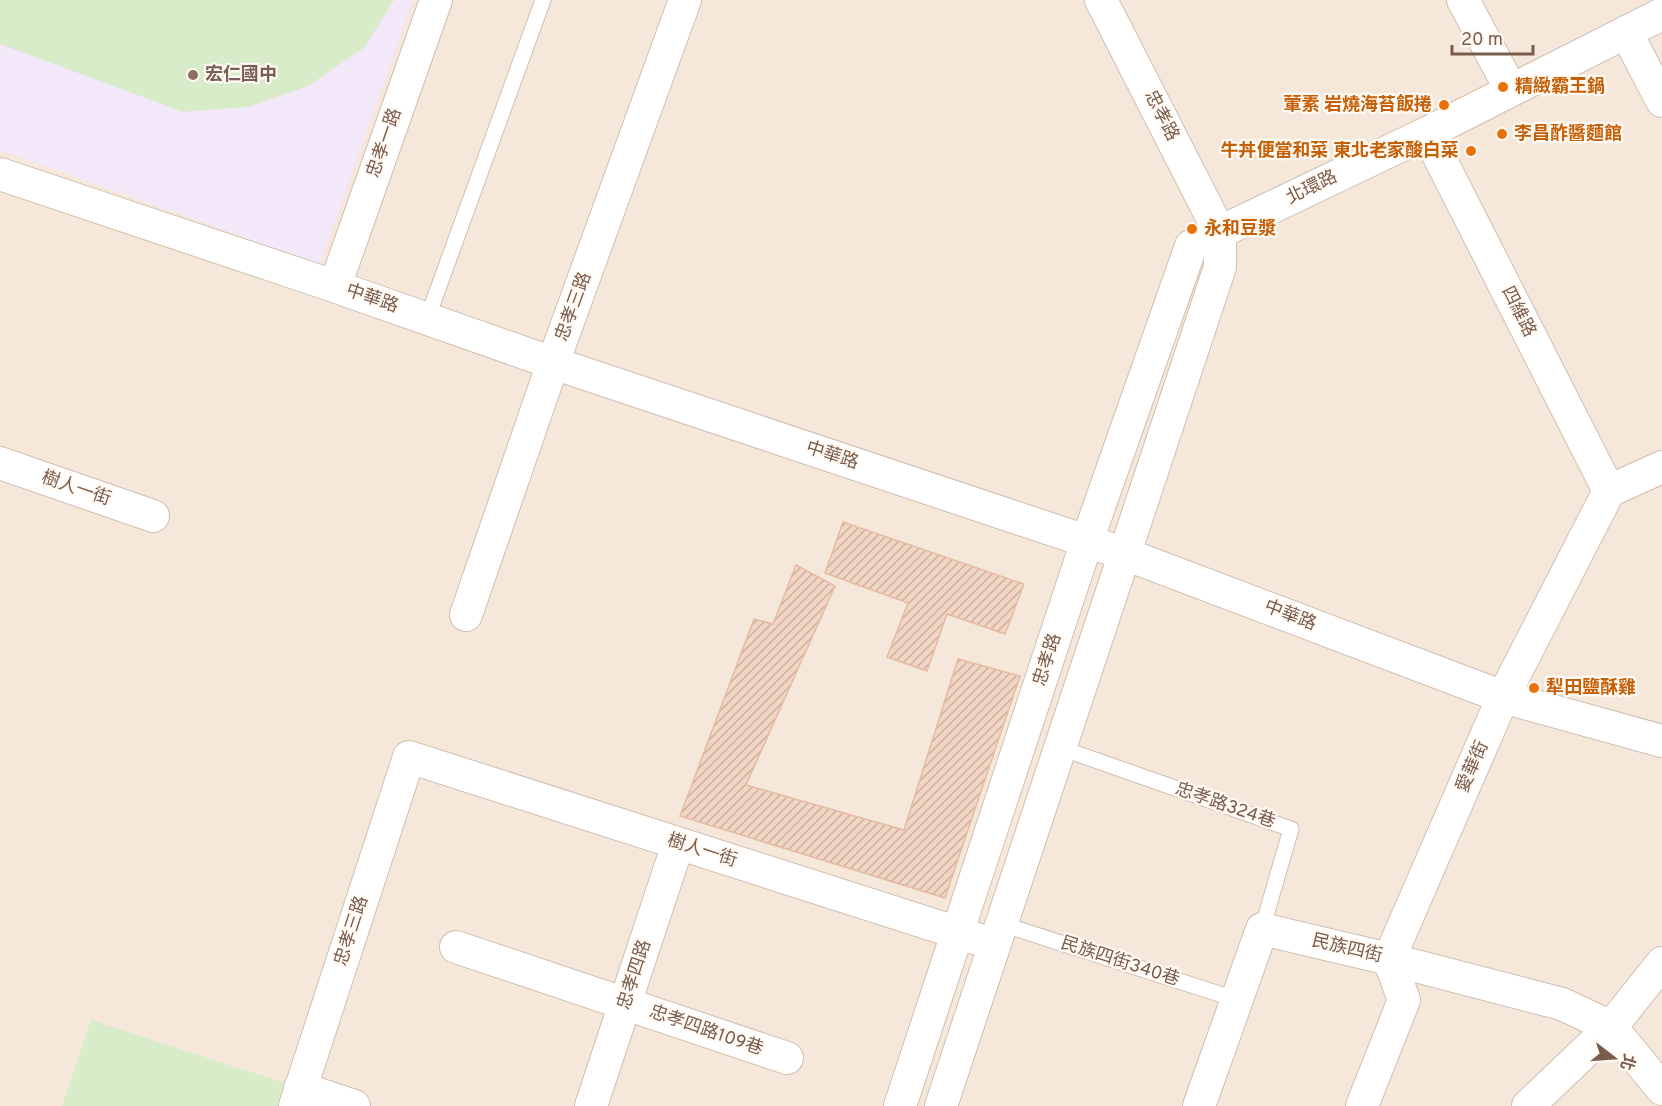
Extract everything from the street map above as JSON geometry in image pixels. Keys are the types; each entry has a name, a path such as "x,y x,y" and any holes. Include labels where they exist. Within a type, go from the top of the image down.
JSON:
{"street":[{"name":"忠孝一路","path":"335,286 436,0"},
{"name":"忠孝三路","path":"465,615 553,363 686,0"},
{"name":"忠孝路","path":"941,1106 1220,267 1220,232 1101,0"},
{"path":"1463,0 1511,90"},
{"name":"北環路","path":"1220,232 1427,133 1662,14"},
{"path":"1626,32 1662,101"},
{"name":"四維路","path":"1427,133 1609,491"},
{"name":"中華路","path":"0,174 335,286 553,363 1125,554 1503,697 1662,741"},
{"name":"忠孝路","path":"900,1106 1087,542 1191,246 1220,232"},
{"name":"樹人一街","path":"0,463 153,516"},
{"path":"1609,491 1662,466"},
{"name":"愛華街","path":"1389,958 1503,697 1609,491"},
{"name":"忠孝三路","path":"298,1097 409,757"},
{"name":"樹人一街","path":"409,757 958,933 999,934"},
{"name":"忠孝四路","path":"591,1106 678,844"},
{"path":"1199,1106 1262,929"},
{"name":"民族四街","path":"1262,929 1389,958 1562,1004 1611,1026"},
{"name":"忠孝四路109巷","path":"456,947 787,1058"},
{"path":"1362,1106 1404,1000 1389,958"},
{"path":"1528,1106 1611,1026 1662,963"},
{"path":"1611,1026 1662,1089"},
{"path":"298,1097 354,1106"}],"lane":[{"path":"427,319 543,0"},
{"name":"忠孝路324巷","path":"1061,748 1291,829 1262,929"},
{"name":"民族四街340巷","path":"999,934 1238,1000"}],"shaded area":[{"path":"0,0 1662,0 1662,1106 0,1106"},
{"name":"宏仁國中","path":"0,0 413,0 320,264 0,150"}],"green space":[{"path":"0,0 394,0 365,47 308,86 248,107 183,112 0,44"},
{"path":"91,1020 300,1088 295,1106 62,1106"}],"building":[{"path":"843,522 1024,584 1005,634 947,614 927,671 887,657 908,603 825,573"},
{"path":"796,565 835,586 746,785 904,830 958,659 1020,676 945,898 680,816 754,619 773,624"}],"place":[{"name":"宏仁國中","path":"193,75"},
{"name":"精緻霸王鍋","path":"1503,87"},
{"name":"葷素 岩燒海苔飯捲","path":"1444,105"},
{"name":"李昌酢醬麵館","path":"1502,134"},
{"name":"牛丼便當和菜 東北老家酸白菜","path":"1471,151"},
{"name":"永和豆漿","path":"1192,229"},
{"name":"犁田鹽酥雞","path":"1534,688"}]}
